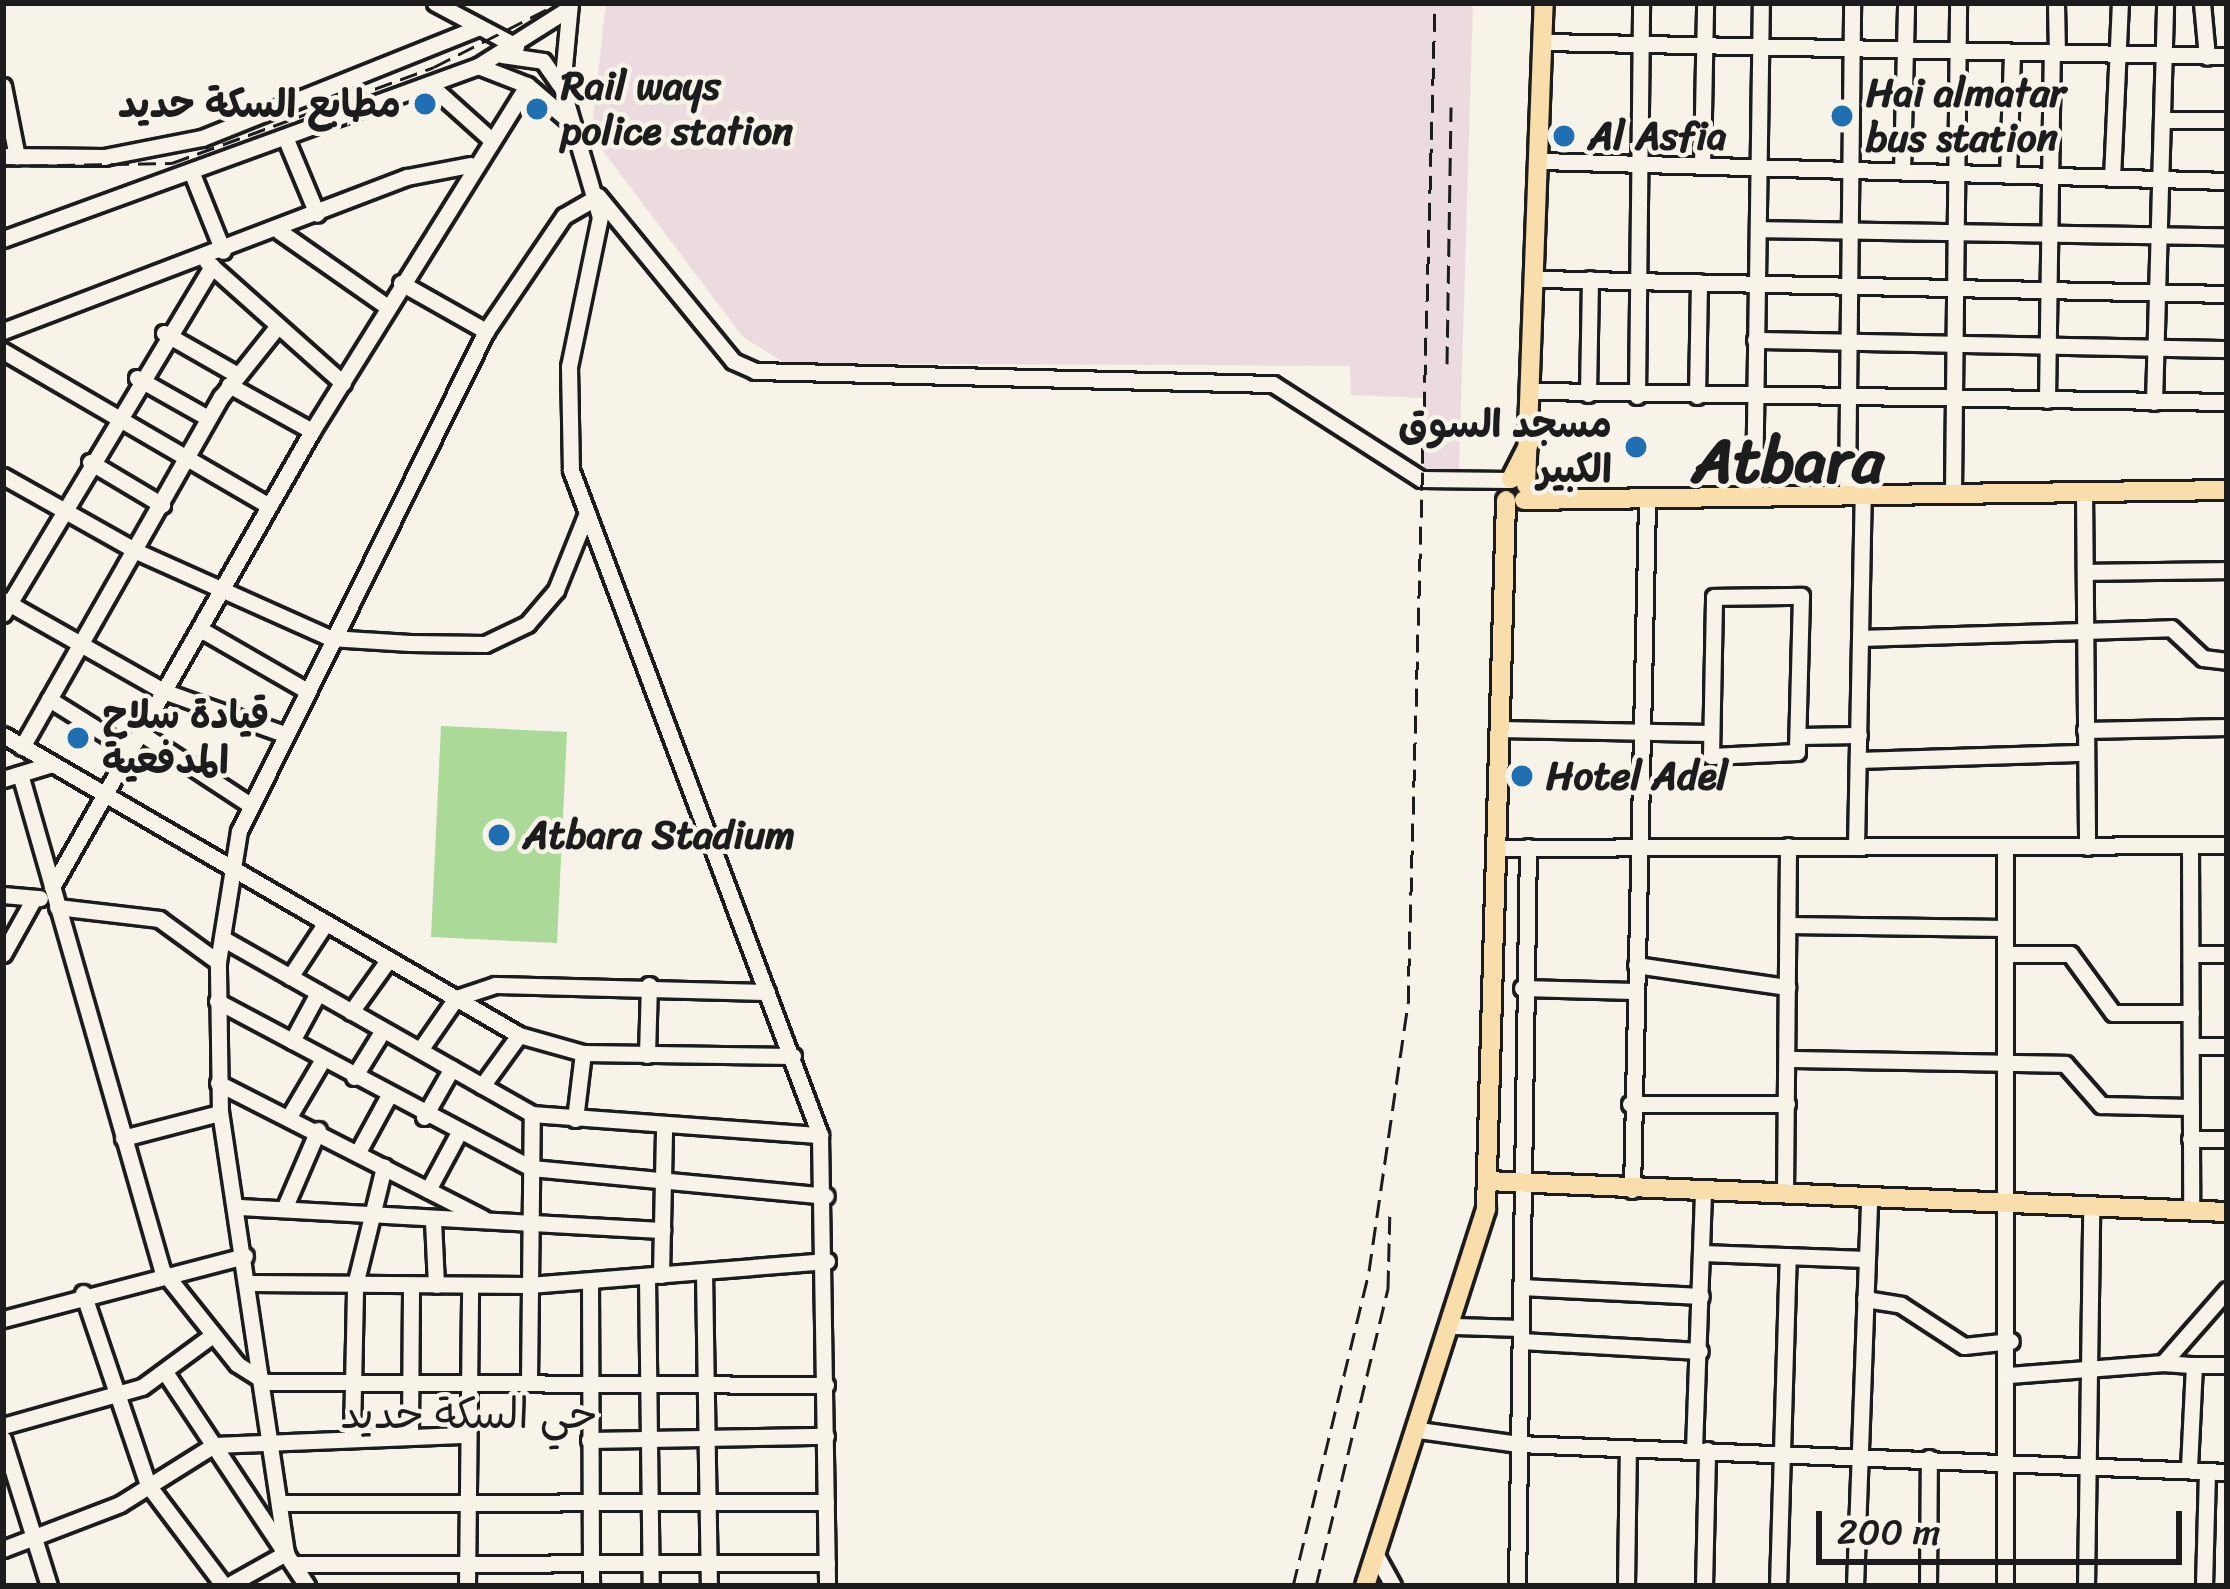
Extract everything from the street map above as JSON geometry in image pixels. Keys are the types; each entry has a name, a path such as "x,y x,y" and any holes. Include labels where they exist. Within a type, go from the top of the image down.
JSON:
{"main road":[{"path":"1365,1586 1455,1326 1487,1181 1502,529 1532,440 1538,391 1544,3"},
{"path":"1516,491 1569,501 1647,503 1754,496 2227,490"},
{"path":"1487,1181 2227,1212"}],"street":[{"path":"435,3 516,46"},
{"path":"1637,396 1641,3"},
{"path":"1702,166 1705,3"},
{"path":"1754,496 1761,3"},
{"path":"1852,3 1848,398 1860,638 1856,847"},
{"path":"1902,171 1906,3"},
{"path":"1953,492 1958,3"},
{"path":"2047,400 2053,3"},
{"path":"2112,178 2120,3"},
{"path":"2154,402 2164,3"},
{"path":"2202,3 2207,57"},
{"path":"3,239 478,66 516,46 568,7"},
{"path":"568,7 562,88 567,119 598,196 733,361 755,371 1273,384 1421,479 1516,491"},
{"path":"3,86 10,156 104,157 202,138 477,28"},
{"path":"1544,42 2227,56"},
{"path":"2008,175 2012,52"},
{"path":"501,55 542,62 562,88"},
{"path":"478,66 527,85 567,119"},
{"path":"429,84 488,137"},
{"path":"55,896 101,796 224,590 268,505 470,164 527,85"},
{"path":"2163,121 2227,121"},
{"path":"285,137 317,214"},
{"path":"1541,161 2227,181"},
{"path":"279,732 163,691 5,606 208,263 223,251 317,214 470,164"},
{"path":"191,171 223,251"},
{"path":"290,1558 266,1382 220,1113 218,962 231,868 247,803 279,732 486,331 564,216 598,196"},
{"path":"598,196 567,399 587,513 820,1135 826,1196 827,1586"},
{"path":"1758,229 2227,236"},
{"path":"279,231 386,306"},
{"path":"208,263 343,383"},
{"path":"3,331 208,263"},
{"path":"1539,279 2227,293"},
{"path":"1588,394 1590,279"},
{"path":"1696,396 1699,282"},
{"path":"401,284 486,331"},
{"path":"22,747 137,552 208,418 232,380 276,328"},
{"path":"164,333 312,431"},
{"path":"1755,340 2227,350"},
{"path":"3,351 185,461 268,505"},
{"path":"137,378 208,418"},
{"path":"1538,391 2227,402"},
{"path":"90,461 162,505"},
{"path":"3,476 137,552 330,638 466,645 512,634 546,608 587,513"},
{"path":"2084,490 2087,847"},
{"path":"1632,1190 1630,1104 1647,503"},
{"path":"2085,572 2227,570"},
{"path":"1796,593 1800,736 1794,754 1714,757 1709,733 1714,597 1796,593"},
{"path":"1860,638 2171,628 2203,658 2227,661"},
{"path":"200,629 302,688"},
{"path":"49,699 130,749"},
{"path":"2085,730 2227,727"},
{"path":"1498,729 1709,733"},
{"path":"139,732 247,803"},
{"path":"3,735 519,1035 583,1053 793,1056"},
{"path":"1800,736 1859,735"},
{"path":"1858,760 2085,752"},
{"path":"49,765 11,777 55,896 162,1270 207,1339 266,1382 826,1384"},
{"path":"1494,848 2227,845"},
{"path":"1785,1193 1788,846"},
{"path":"2190,846 2191,1211"},
{"path":"1517,1586 1522,988 1528,847"},
{"path":"2005,847 2011,1341 2006,1586"},
{"path":"3,895 33,900 55,896 159,919 218,962"},
{"path":"3,954 33,900"},
{"path":"290,977 325,924"},
{"path":"1788,926 2005,928"},
{"path":"221,938 532,1114 664,1129 820,1135"},
{"path":"2005,954 2070,954 2114,1013 2191,1012"},
{"path":"2192,954 2227,954"},
{"path":"351,1012 388,959"},
{"path":"1636,965 1787,987"},
{"path":"420,1050 456,998 518,982 767,992"},
{"path":"646,1055 649,986"},
{"path":"1522,988 1634,991"},
{"path":"292,1041 318,993"},
{"path":"217,1001 457,1136 531,1168 826,1196"},
{"path":"354,1077 383,1030"},
{"path":"482,1086 519,1035"},
{"path":"2192,1046 2227,1046"},
{"path":"574,1119 583,1053"},
{"path":"290,1115 323,1059"},
{"path":"1787,1059 2072,1064 2102,1105 2191,1106"},
{"path":"424,1117 452,1068"},
{"path":"218,1083 290,1115 485,1220"},
{"path":"358,1152 388,1097"},
{"path":"1630,1104 1786,1104"},
{"path":"122,1138 220,1113"},
{"path":"529,1383 532,1114"},
{"path":"650,1586 649,1383 654,1276 662,1229 664,1129"},
{"path":"284,1209 318,1130"},
{"path":"428,1190 457,1136"},
{"path":"2190,1139 2227,1138"},
{"path":"352,1434 355,1285 363,1219 384,1167"},
{"path":"1703,1190 1704,1586"},
{"path":"1855,1586 1869,1197"},
{"path":"2086,1586 2091,1206"},
{"path":"238,1207 363,1219 530,1220 662,1229"},
{"path":"433,1220 436,1285"},
{"path":"1702,1252 1866,1259"},
{"path":"3,1319 162,1270 245,1256"},
{"path":"1778,1586 1787,1256"},
{"path":"250,1283 529,1285 827,1261"},
{"path":"704,1271 709,1586"},
{"path":"590,1281 591,1586"},
{"path":"410,1435 411,1285"},
{"path":"467,1586 470,1285"},
{"path":"1521,1287 1701,1296"},
{"path":"2163,1363 2227,1290"},
{"path":"83,1293 148,1485 225,1586 290,1558 827,1564"},
{"path":"1865,1299 1901,1305 1964,1346 2011,1341"},
{"path":"1455,1326 1700,1351"},
{"path":"3,1426 116,1396 166,1375 207,1339"},
{"path":"2010,1376 2163,1363 2227,1366"},
{"path":"2189,1469 2194,1365"},
{"path":"166,1375 307,1586"},
{"path":"1419,1430 1518,1444 2227,1472"},
{"path":"3,1549 35,1539 148,1485 214,1445 271,1434 468,1435"},
{"path":"589,1440 826,1436"},
{"path":"3,1438 49,1586"},
{"path":"1626,1586 1628,1448"},
{"path":"1928,1586 1929,1458"},
{"path":"2204,1586 2207,1471"},
{"path":"280,1503 826,1502"},
{"path":"1376,1555 1393,1586"}],"shaded area":[{"path":"606,3 1473,3 1459,470 1424,469 1424,398 1351,395 1350,366 785,363 743,337 591,135"}],"green space":[{"path":"441,726 567,732 557,943 431,937"}],"railway":[{"path":"3,166 172,163 434,67 559,3"},
{"path":"1293,1586 1369,1271 1408,1003 1435,3"},
{"path":"1447,364 1451,107"},
{"path":"1316,1586 1388,1288 1390,1208"}],"place":[{"name":"مطابع السكة حديد","path":"425,104"},
{"name":"Rail ways police station","path":"537,109"},
{"name":"Hai almatar bus station","path":"1842,116"},
{"name":"Al Asfia","path":"1564,136"},
{"name":"مسجد السوق الكبير","path":"1636,447"},
{"name":"قيادة سلاح المدفعية","path":"78,738"},
{"name":"Hotel Adel","path":"1522,776"},
{"name":"Atbara Stadium","path":"499,835"}],"district":[{"name":"Atbara","path":"1788,461"},
{"name":"حي السكة حديد","path":"469,1414"}]}
